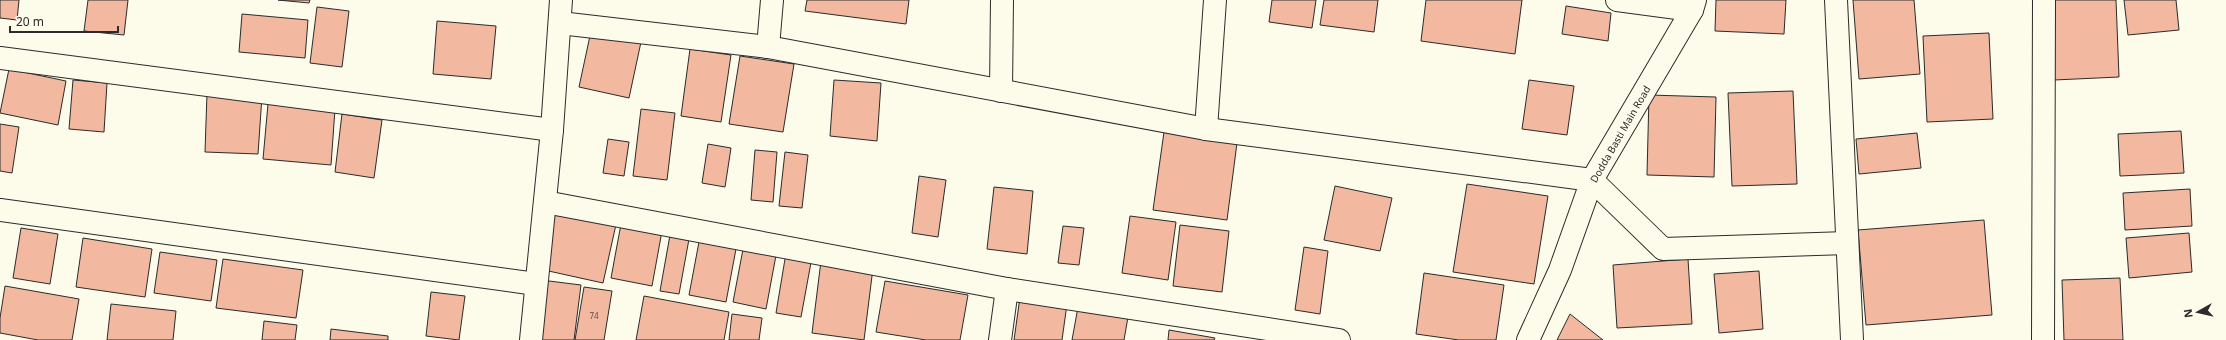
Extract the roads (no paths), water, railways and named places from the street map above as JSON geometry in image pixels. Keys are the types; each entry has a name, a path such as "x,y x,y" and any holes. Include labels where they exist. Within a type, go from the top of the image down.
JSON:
{"street":[{"path":"531,340 552,130 561,0"},
{"path":"768,47 772,0"},
{"path":"1000,91 1002,0"},
{"path":"1206,129 1216,0"},
{"path":"1617,0 1693,5"},
{"path":"1836,0 1852,340"},
{"path":"2043,340 2044,0"},
{"name":"Dodda Basti Main Road","path":"1528,340 1560,270 1592,180 1693,5"},
{"path":"560,23 768,47 1206,129 1592,180 1663,249 1848,243"},
{"path":"0,58 552,130"},
{"path":"545,202 1007,289 1339,340"},
{"path":"0,210 536,284"},
{"path":"1000,340 1007,289"}]}
